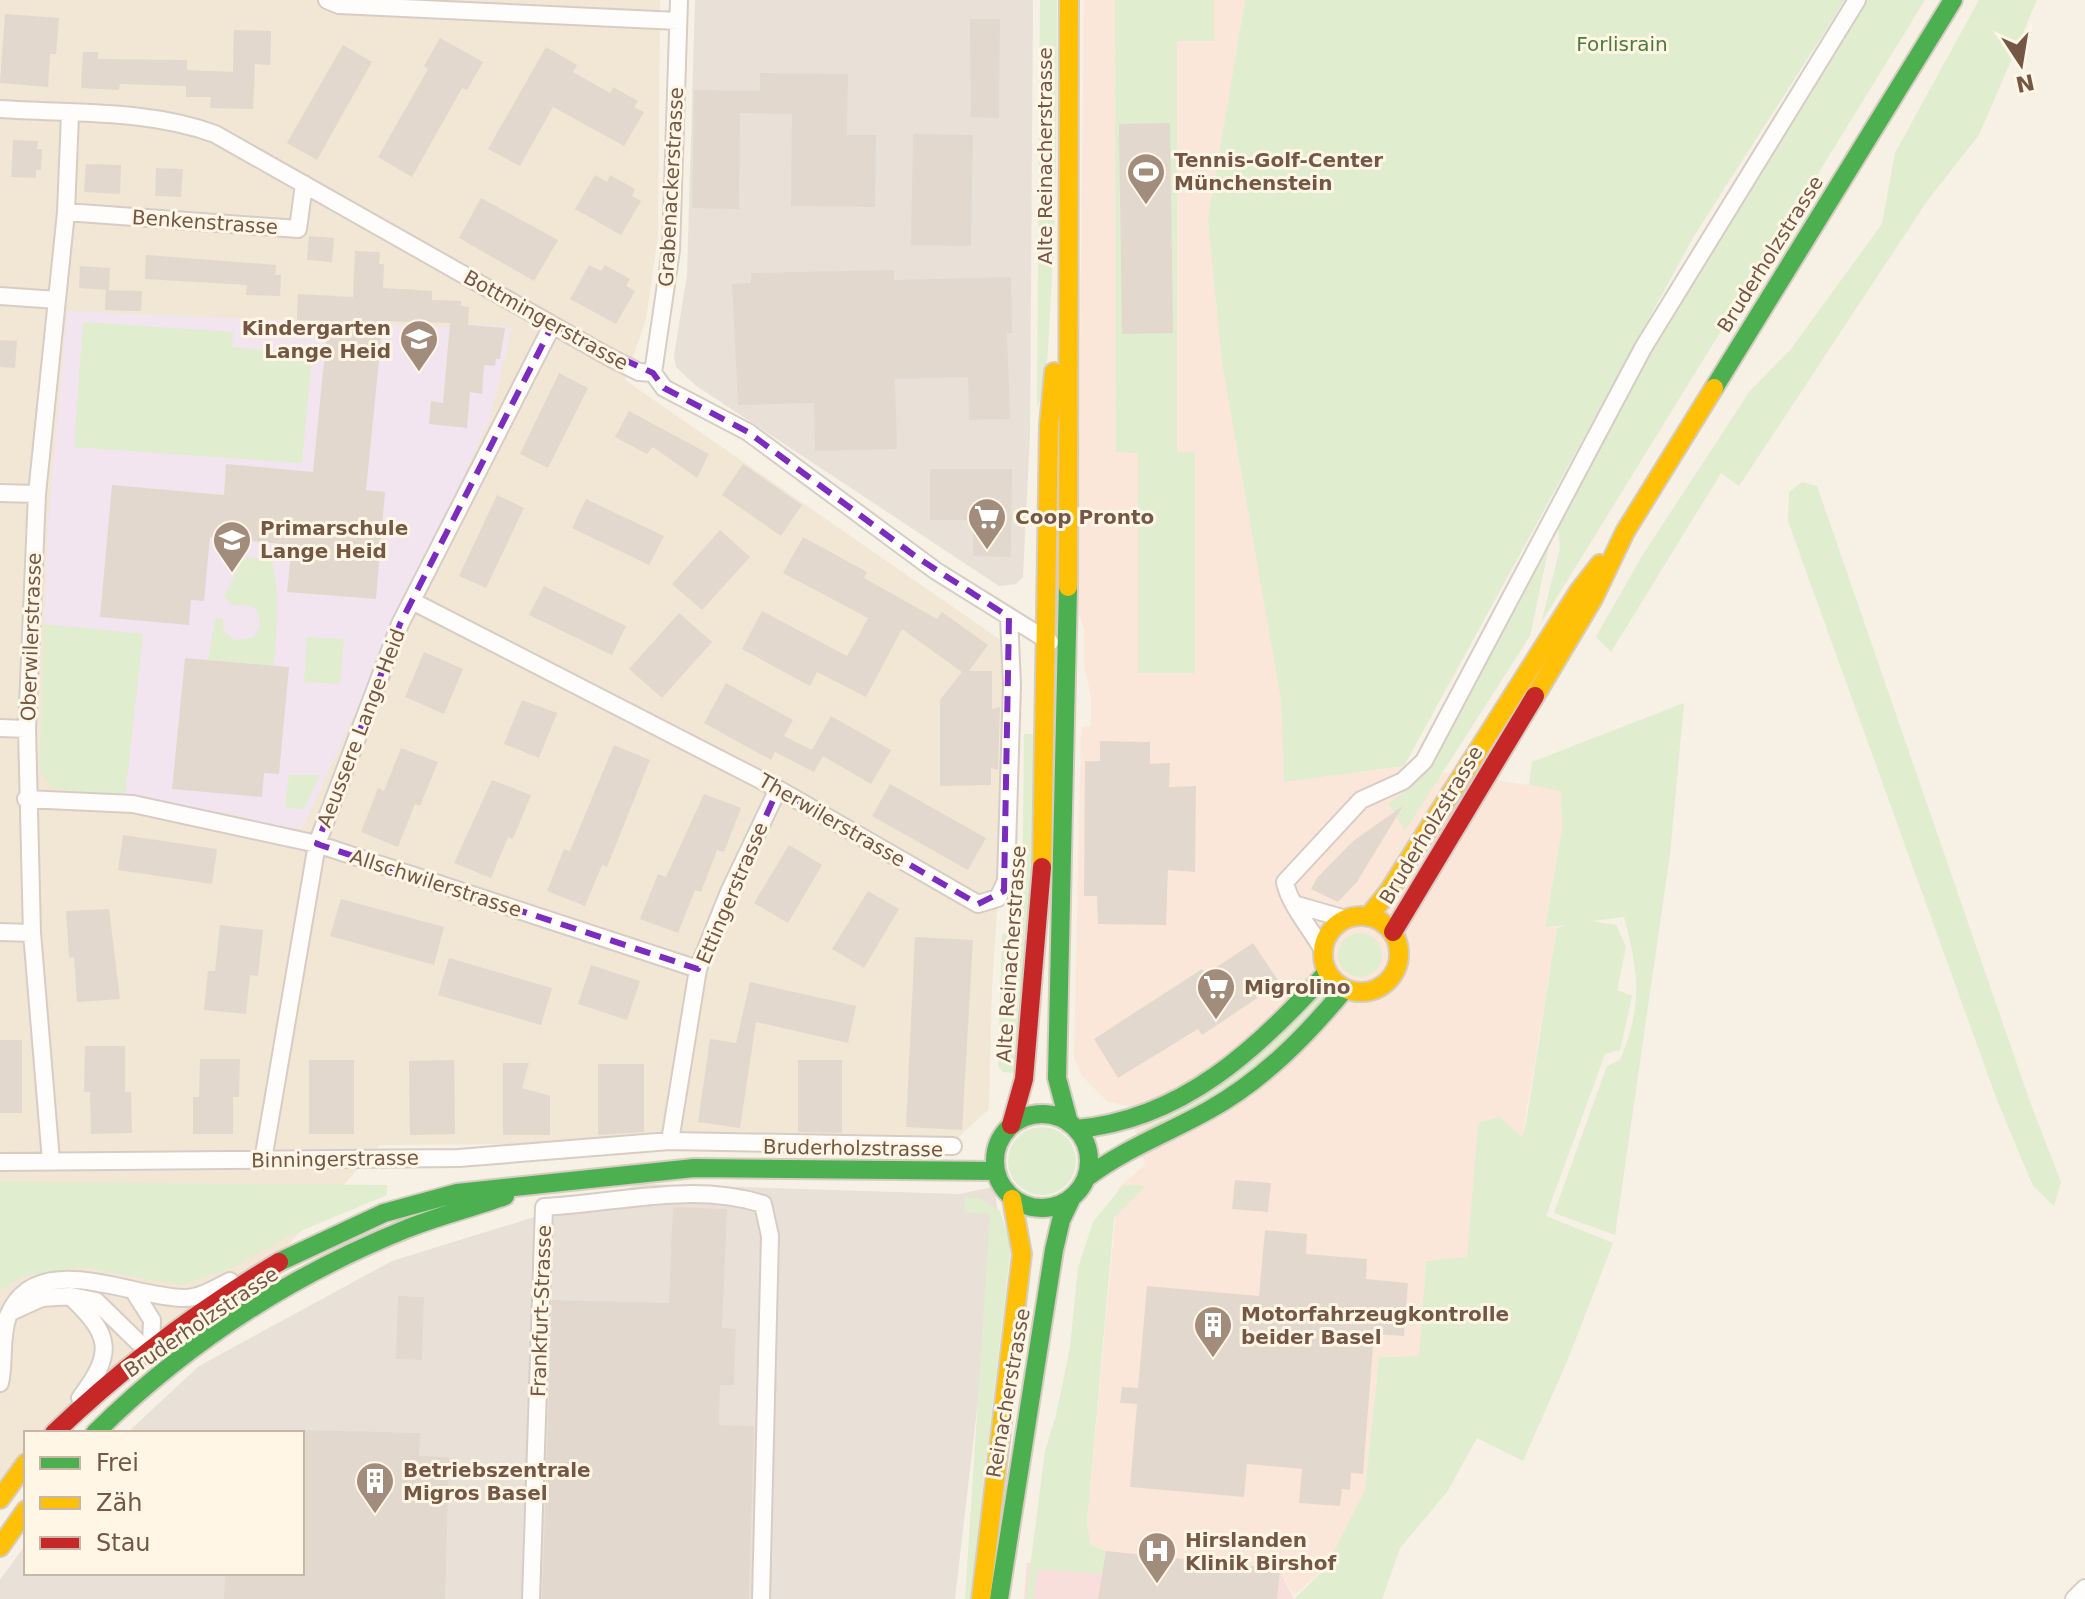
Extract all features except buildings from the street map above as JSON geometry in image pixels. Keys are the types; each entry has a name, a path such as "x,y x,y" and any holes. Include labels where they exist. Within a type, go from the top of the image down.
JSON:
{"main road":[{"name":"Alte Reinacherstrasse","path":"1069,0 1067,650 1057,1078 1072,1126"},
{"name":"Bruderholzstrasse","path":"1393,932 1593,599 1625,532 1953,0"},
{"name":"Alte Reinacherstrasse","path":"1011,1125 1024,1079 1030,974 1041,905 1049,425 1053,380 1066,312"},
{"name":"Bruderholzstrasse","path":"1368,917 1389,891 1579,591 1625,532"},
{"path":"1368,917 1393,932 1399,955 1392,977 1371,991 1345,989 1327,972 1323,950 1335,926 1346,919 1368,917"},
{"path":"1327,972 1271,1033 1197,1088 1117,1126 1072,1126 1040,1115 1011,1125 1001,1137 996,1171 1012,1199 1027,1206 1045,1208 1072,1197 1086,1178 1102,1165 1212,1109 1257,1078 1293,1047 1345,989"},
{"path":"1072,1126 1087,1146 1086,1178"},
{"name":"Bruderholzstrasse","path":"56,1431 151,1348 264,1271 319,1242 434,1197 464,1191 520,1189 622,1173 696,1168 996,1171"},
{"name":"Bruderholzstrasse","path":"97,1431 125,1401 184,1356 255,1307 312,1274 406,1229 520,1189"},
{"name":"Reinacherstrasse","path":"999,1599 1020,1452 1035,1386 1054,1250 1061,1220 1072,1197"},
{"name":"Reinacherstrasse","path":"981,1599 1022,1254 1012,1199"},
{"path":"0,1499 24,1466"},
{"path":"0,1547 24,1513"}],"street":[{"path":"327,0 339,5 678,21"},
{"name":"Grabenackerstrasse","path":"653,373 671,250 679,0"},
{"path":"1323,950 1297,905 1287,896 1285,882 1361,800 1403,781 1424,761 1643,348 1857,0"},
{"name":"Bottmingerstrasse","path":"0,109 184,123 215,134 552,326 639,372 653,373 664,388 748,432 815,478 902,547 1045,640"},
{"name":"Oberwilerstrasse","path":"51,1161 32,933 26,799 27,729 37,494 66,212 70,114"},
{"name":"Benkenstrasse","path":"66,212 298,229 304,184"},
{"path":"0,296 57,300"},
{"name":"Aeussere Lange Heid","path":"263,1160 317,844 412,601 552,326"},
{"path":"0,493 37,494"},
{"name":"Therwilerstrasse","path":"412,601 778,789 978,904 998,898 1006,881 1012,685 1009,617"},
{"path":"1045,640 1067,650"},
{"path":"0,728 27,729"},
{"name":"Ettingerstrasse","path":"670,1141 698,969 729,892 778,789"},
{"name":"Allschwilerstrasse","path":"26,799 133,804 317,844 698,969"},
{"path":"1297,905 1346,919"},
{"path":"0,932 32,933"},
{"name":"Binningerstrasse","path":"0,1162 459,1158 670,1141 953,1146"},
{"name":"Frankfurt-Strasse","path":"531,1599 544,1207 658,1195 730,1194 763,1204 770,1236 761,1599"},
{"path":"0,1383 1,1343 9,1313 22,1295 56,1280 103,1282 187,1298 214,1290 248,1271 264,1271"},
{"path":"9,1313 42,1298 70,1296 96,1301 138,1342 151,1348 152,1320 133,1290"},
{"path":"56,1431 103,1363 105,1348 102,1332 70,1296"},
{"path":"2074,1599 2085,1588"}],"highlighted area":[{"path":"552,326 653,373 664,388 748,432 915,556 1009,617 1004,891 978,904 778,789 698,969 317,844 400,624"}],"shaded area":[{"path":"0,0 660,0 658,236 646,319 625,380 1005,643 1002,835 992,988 989,1109 954,1141 380,1145 264,1271 57,1431 24,1431 24,1469 0,1499"},
{"path":"695,0 1033,0 1030,433 1023,577 1016,584 999,586 695,385 676,367 674,356 687,275"},
{"path":"1084,0 1245,0 1208,220 1281,700 1284,782 1404,766 1561,790 1562,829 1545,926 1557,928 1522,1138 1500,1117 1478,1123 1467,1257 1426,1261 1419,1356 1379,1357 1365,1490 1325,1569 1294,1595 1280,1571 1106,1551 1091,1545 1087,1523 1118,1188 1145,1165 1128,1106 1108,1102 1081,1075 1074,1058 1081,727 1091,726 1091,696 1084,667 1084,628 1077,611"},
{"name":"Primarschule Lange Heid","path":"67,311 437,327 481,324 512,328 490,418 303,827 285,829 233,814 125,797 44,624 48,524"},
{"path":"641,1184 959,1194 994,1187 999,1219 955,1599 0,1599 0,1580 24,1547 24,1575 304,1575 304,1431 129,1431 199,1366 392,1261"},
{"name":"Hirslanden Klinik Birshof","path":"1106,1551 1272,1568 1280,1571 1294,1599 1024,1599 1027,1563 1103,1574"}],"green space":[{"path":"1040,0 1057,0 1057,110 1048,353 1037,409"},
{"name":"Tennis-Golf-Center Münchenstein","path":"1115,0 1214,0 1214,41 1177,41 1177,452 1195,452 1195,673 1138,673 1138,453 1116,452"},
{"name":"Forlisrain","path":"1245,0 1845,0 1694,236 1404,766 1284,782 1281,700 1222,362 1208,220"},
{"path":"1866,0 1925,0 1541,623 1560,549 1558,527 1577,488 1672,310"},
{"path":"1979,0 2037,0 1979,135 1927,201 1739,486 1721,473 1611,652 1596,637 1642,556 1750,391 1791,349 1882,224 1895,153"},
{"path":"83,322 233,332 232,347 312,355 302,463 74,447"},
{"path":"1802,482 1817,486 2030,1102 2061,1182 2054,1206 2033,1186 1997,1100 1788,521 1789,492"},
{"path":"1550,542 1530,636 1405,831 1389,804 1431,768"},
{"path":"249,557 272,561 275,574 277,626 274,666 208,660 215,619 222,618 224,631 235,640 252,638 258,630 259,618 252,606 232,605 224,597 241,562"},
{"path":"44,624 143,634 125,797 54,788 40,772"},
{"path":"307,637 344,639 340,684 304,682"},
{"path":"1684,703 1670,854 1615,1235 1554,1213 1607,1066 1620,1060 1635,1005 1633,955 1624,917 1592,921 1616,925 1626,947 1617,990 1632,996 1620,1050 1605,1054 1546,1216 1613,1243 1568,1359 1523,1461 1477,1438 1447,1492 1400,1548 1382,1599 1294,1599 1325,1569 1365,1490 1379,1357 1419,1356 1426,1261 1467,1257 1478,1123 1500,1117 1522,1137 1526,1123 1557,928 1567,925 1545,927 1562,829 1561,791 1529,785 1532,762"},
{"path":"1024,734 1034,734 1031,904 1015,1073 1003,1072 998,1066 1002,934 1022,932"},
{"path":"289,775 320,775 304,809 285,808"},
{"path":"1360,933 1375,940 1382,955 1375,970 1360,977 1345,970 1338,955 1345,940"},
{"path":"1326,987 1334,993 1272,1057 1215,1099 1138,1141 1136,1134 1214,1088"},
{"path":"1042,1127 1066,1137 1076,1161 1066,1185 1042,1195 1018,1185 1008,1161 1018,1137"},
{"path":"0,1182 387,1185 387,1195 293,1234 230,1268 181,1285 83,1267 23,1276 0,1290"},
{"path":"1123,1185 1146,1186 1114,1218 1087,1523 1091,1545 1106,1551 1103,1574 1038,1569 1033,1599 1026,1599 1045,1451 1070,1348 1078,1268 1093,1222"},
{"path":"965,1196 981,1199 1000,1211 1011,1246 970,1599 965,1599 990,1214 964,1212"}],"traffic: fast":[{"path":"1714,388 1953,0"},
{"path":"1068,587 1057,1078 1069,1123"},
{"path":"1076,1129 1114,1123 1150,1111 1216,1076 1274,1027 1327,972"},
{"path":"1086,1178 1248,1085 1299,1040 1345,989"},
{"path":"1042,1114 1060,1118 1075,1128 1085,1143 1089,1161 1085,1179 1075,1194 1060,1204 1042,1208 1024,1204 1009,1194 999,1179 995,1161 999,1143 1009,1128 1024,1118 1042,1114"},
{"path":"279,1262 384,1213 457,1193 694,1168 996,1171"},
{"path":"97,1431 165,1370 240,1315 280,1291 321,1268 406,1229 505,1196"},
{"path":"999,1599 1054,1250 1061,1220 1072,1197"}],"traffic: slow":[{"path":"1068,587 1069,0"},
{"path":"1042,867 1049,425 1054,372"},
{"path":"1535,696 1593,599 1625,532 1714,388"},
{"path":"1368,917 1389,891 1579,591 1600,564"},
{"path":"1361,916 1375,919 1388,927 1396,940 1399,954 1396,968 1388,981 1375,989 1361,992 1347,989 1334,981 1326,968 1323,954 1326,940 1334,927 1347,919 1361,916"},
{"path":"981,1599 1022,1254 1012,1199"},
{"path":"0,1499 24,1466"},
{"path":"0,1547 24,1513"}],"traffic: jam":[{"path":"1393,932 1535,696"},
{"path":"1011,1125 1024,1079 1042,867"},
{"path":"56,1431 162,1341 279,1262"}],"place":[{"name":"Tennis-Golf-Center Münchenstein","path":"1146,206"},
{"name":"Kindergarten Lange Heid","path":"419,373"},
{"name":"Coop Pronto","path":"987,551"},
{"name":"Primarschule Lange Heid","path":"232,574"},
{"name":"Migrolino","path":"1216,1021"},
{"name":"Motorfahrzeugkontrolle beider Basel","path":"1213,1359"},
{"name":"Betriebszentrale Migros Basel","path":"375,1515"},
{"name":"Hirslanden Klinik Birshof","path":"1157,1585"}]}
